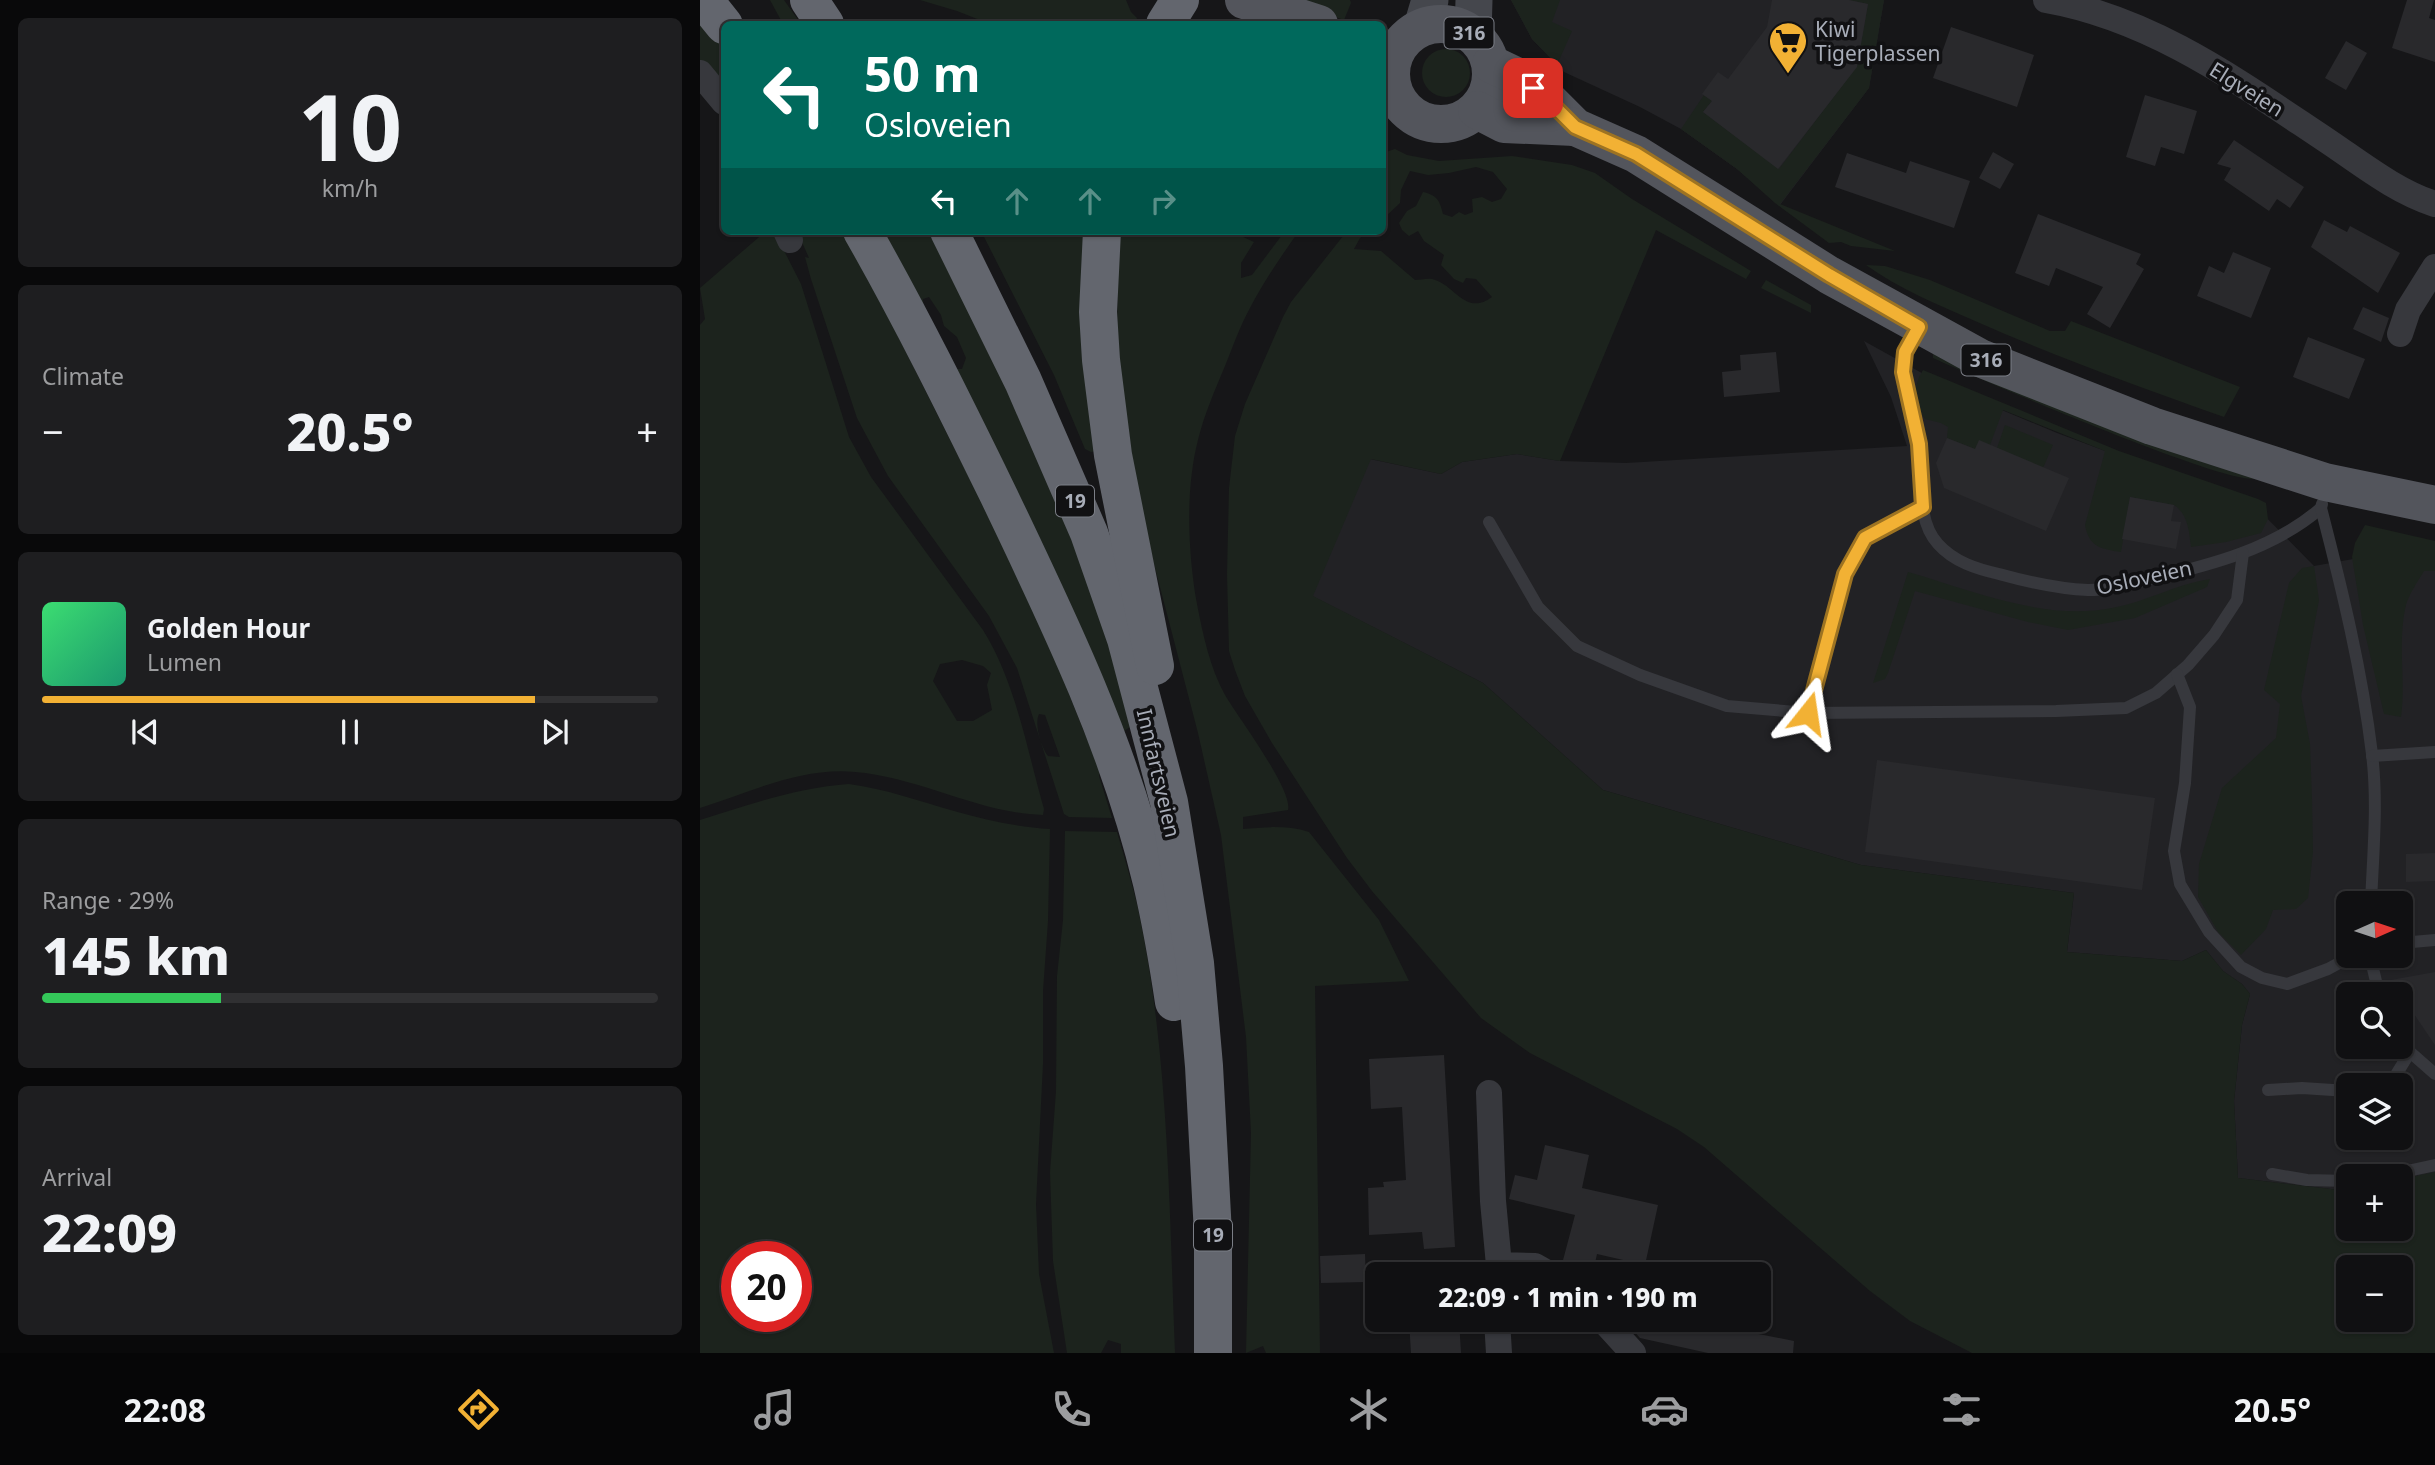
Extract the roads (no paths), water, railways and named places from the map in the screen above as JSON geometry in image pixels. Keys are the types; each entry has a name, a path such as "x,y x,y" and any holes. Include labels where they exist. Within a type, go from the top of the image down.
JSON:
{"highway":[{"path":"704,0 721,21"},
{"path":"809,0 823,21"},
{"path":"1167,21 1180,0"},
{"path":"864,235 980,457 1034,569 1103,729 1151,880 1166,950 1182,1054 1208,1117"},
{"name":"Innfartsveien","path":"951,235 1023,381 1089,533 1126,639 1169,802 1195,963 1208,1117 1213,1234 1213,1353"},
{"path":"1102,235 1098,312 1101,360 1113,455 1154,656 1159,762"}],"main road":[{"path":"1216,0 1247,21"},
{"path":"1244,0 1310,21"},
{"name":"316","path":"1479,33 1492,81 1487,97 1477,110 1463,121 1446,125 1428,124 1412,117 1391,100 1390,71 1409,27 1449,24 1479,33 1520,78 1545,97 1575,127 1636,154 1829,275 1919,327 1980,358 2323,495 2435,505"},
{"name":"316","path":"1477,110 1504,124 1575,127"}],"street":[{"name":"Elgveien","path":"2046,0 2111,16 2153,34 2258,93 2397,187 2435,204"},
{"path":"700,73 721,98"},
{"path":"2400,334 2408,310 2435,267"},
{"path":"1489,1094 1498,1262"},
{"path":"1498,1332 1499,1353"},
{"path":"1614,1332 1633,1353"}],"lane":[{"name":"Osloveien","path":"1919,327 1905,352 1903,372 1919,444 1923,507 1928,529 1937,544 1954,559 2027,582 2089,590 2114,588 2243,553 2305,522 2323,495"},
{"path":"2323,495 2372,756 2374,840 2372,891"},
{"path":"1808,713 1845,574 1865,538 1923,507"},
{"path":"1489,522 1538,607 1577,646 1640,675 1727,706 1808,713 2126,708 2156,693 2188,665 2214,635 2237,600 2243,553"},
{"path":"2178,674 2190,707 2185,783 2174,851 2180,884 2208,932 2241,967 2262,978 2287,984 2336,964"},
{"path":"2372,756 2435,752"},
{"path":"2413,942 2435,940"},
{"path":"2413,1055 2435,1074"},
{"path":"2268,1090 2302,1088 2336,1090"},
{"path":"2413,1170 2435,1165"},
{"path":"2272,1174 2307,1180 2336,1181"}],"place":[{"name":"Kiwi Tigerplassen","path":"1788,75"}]}
